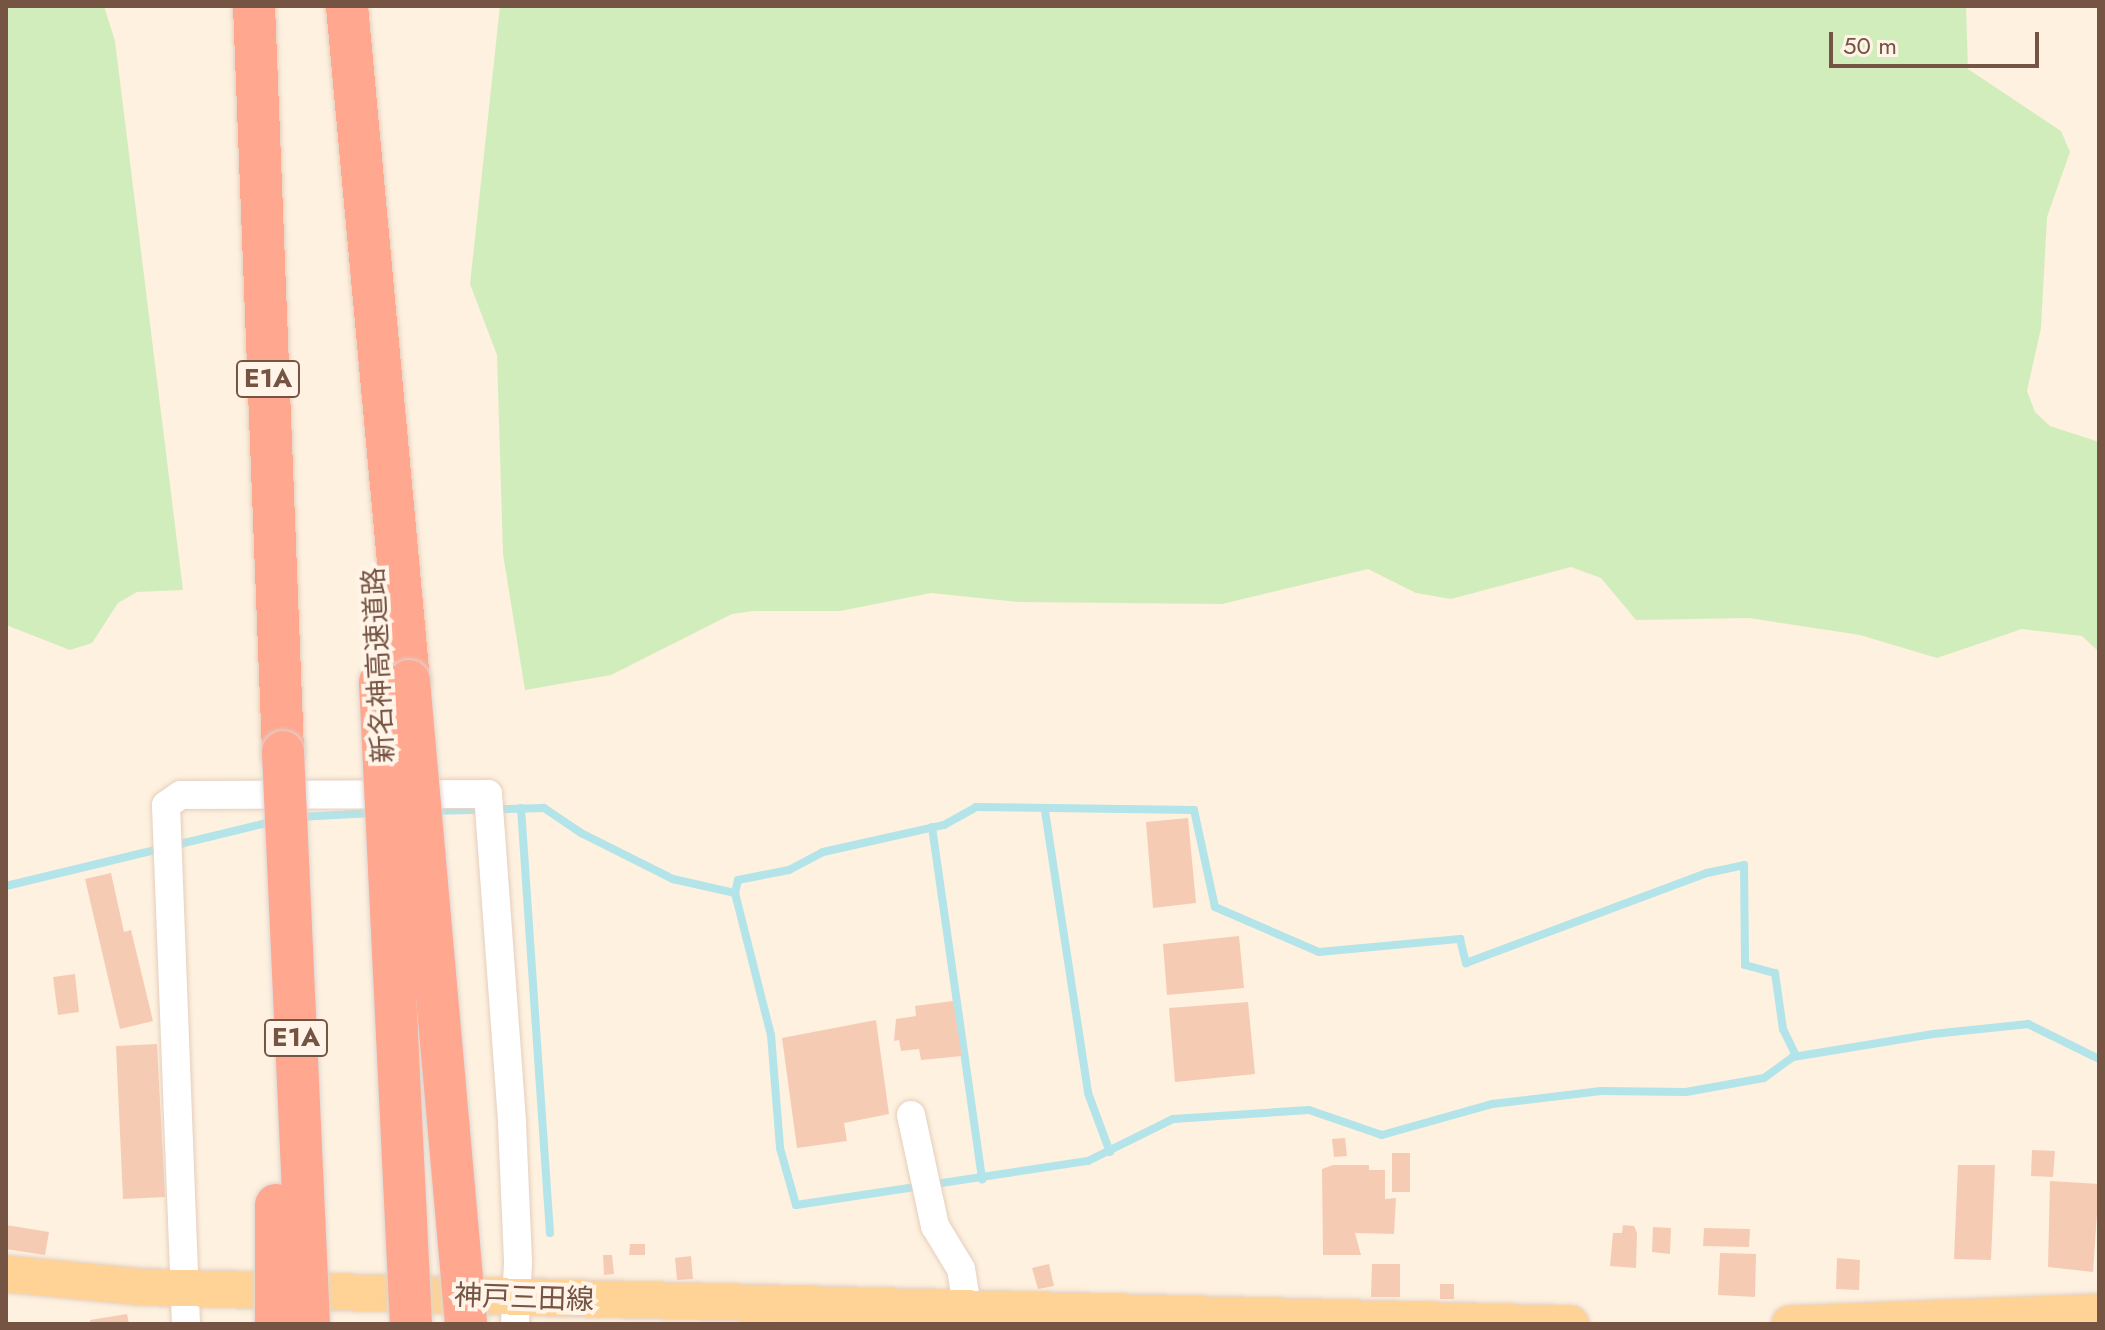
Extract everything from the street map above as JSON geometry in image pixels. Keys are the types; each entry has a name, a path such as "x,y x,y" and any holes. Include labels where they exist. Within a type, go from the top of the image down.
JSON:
{"highway":[{"name":"E1A","path":"254,6 309,1324"},
{"name":"新名神高速道路","path":"346,6 394,682 411,1324"},
{"path":"394,682 466,1324"},
{"path":"276,1324 276,883 283,752"}],"main road":[{"name":"神戸三田線","path":"6,1274 515,1311 795,1315 968,1312 1067,1319 1571,1324"},
{"path":"1790,1324 2099,1312"}],"street":[{"path":"186,1324 166,805 181,795 488,794 512,1123 515,1311"},
{"path":"911,1115 935,1226 961,1269 968,1312"}],"green space":[{"path":"6,6 104,6 115,41 183,590 137,592 118,603 92,643 70,650 6,625"},
{"path":"500,6 1966,6 1968,69 2061,131 2070,152 2047,217 2041,328 2027,391 2035,412 2050,426 2099,442 2099,652 2082,636 2022,629 1937,658 1860,635 1749,618 1636,620 1601,578 1571,567 1451,599 1416,593 1368,569 1222,604 1018,602 931,593 840,611 753,611 732,614 611,675 525,690 503,554 497,355 470,284"}],"building":[{"path":"1188,818 1196,903 1153,908 1146,822"},
{"path":"111,873 124,932 131,930 153,1021 120,1029 85,879"},
{"path":"1239,936 1244,988 1167,995 1163,944"},
{"path":"75,974 79,1012 58,1015 53,977"},
{"path":"953,1001 962,1056 921,1060 919,1049 901,1051 899,1040 894,1041 896,1019 916,1016 915,1006"},
{"path":"1248,1002 1255,1074 1175,1082 1169,1008"},
{"path":"876,1020 889,1114 844,1123 847,1141 797,1148 782,1038"},
{"path":"157,1044 165,1197 123,1199 116,1046"},
{"path":"1345,1138 1347,1156 1334,1157 1332,1139"},
{"path":"2032,1150 2055,1151 2053,1177 2031,1176"},
{"path":"1392,1153 1410,1153 1410,1192 1392,1192"},
{"path":"1333,1165 1369,1165 1369,1170 1385,1170 1385,1199 1396,1198 1394,1234 1355,1233 1361,1255 1323,1255 1322,1169"},
{"path":"1958,1165 1995,1165 1991,1260 1954,1259"},
{"path":"2050,1181 2099,1184 2093,1272 2048,1267"},
{"path":"6,1225 49,1232 45,1255 6,1249"},
{"path":"1623,1225 1634,1226 1637,1233 1636,1268 1610,1266 1613,1233 1622,1233"},
{"path":"1653,1227 1671,1228 1670,1254 1652,1252"},
{"path":"1704,1228 1750,1229 1749,1247 1703,1246"},
{"path":"630,1244 645,1244 645,1255 629,1255"},
{"path":"1720,1253 1756,1254 1755,1297 1718,1295"},
{"path":"603,1255 612,1255 614,1274 604,1275"},
{"path":"691,1256 693,1279 677,1280 675,1258"},
{"path":"1837,1258 1860,1260 1859,1290 1836,1289"},
{"path":"1049,1264 1054,1286 1038,1289 1032,1268"},
{"path":"1372,1264 1400,1264 1400,1297 1371,1297"},
{"path":"1440,1284 1454,1284 1454,1299 1440,1299"},
{"path":"127,1314 129,1324 90,1324 90,1320"}],"waterway":[{"path":"735,893 738,880 789,870 823,852 944,825 976,807 1194,810 1215,907 1319,952 1460,939 1466,963 1707,873 1744,865 1745,965 1775,973 1783,1029 1796,1056"},
{"path":"521,808 550,1233"},
{"path":"431,811 544,808 581,833 673,879 735,893 771,1035 780,1148 796,1205 1088,1161 1173,1119 1309,1110 1382,1135 1492,1104 1601,1091 1686,1092 1764,1078 1793,1057 1933,1034 2028,1024 2099,1059"},
{"path":"1045,811 1088,1093 1110,1152"},
{"path":"299,817 373,813"},
{"path":"6,886 274,821"},
{"path":"932,827 982,1179"}]}
